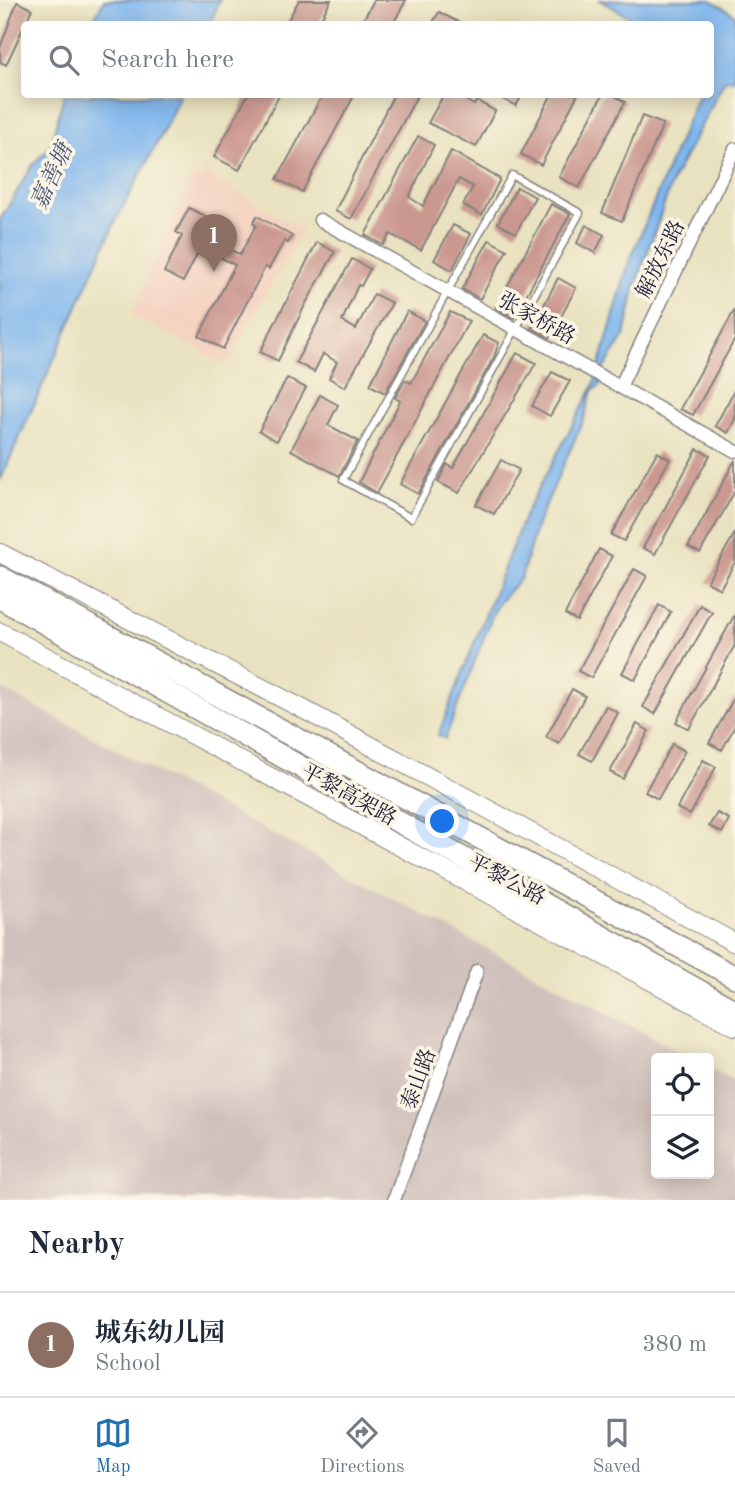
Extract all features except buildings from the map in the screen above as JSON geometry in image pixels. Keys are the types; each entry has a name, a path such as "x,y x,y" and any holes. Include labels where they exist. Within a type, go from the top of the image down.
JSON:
{"highway":[{"name":"平黎高架路","path":"0,577 735,977"},
{"name":"平黎高架路","path":"0,598 735,1011"}],"main road":[{"path":"0,553 301,708 735,943"},
{"name":"平黎公路","path":"0,632 735,1026"}],"street":[{"name":"解放东路","path":"620,387 735,149"},
{"name":"张家桥路","path":"320,220 735,451"},
{"name":"泰山路","path":"394,1200 477,971"}],"lane":[{"path":"512,176 580,213 411,518 343,480 448,291 512,176"}],"shaded area":[{"path":"205,173 303,230 226,364 131,315 192,177 201,178"},
{"path":"0,688 682,1053 651,1053 651,1179 714,1179 714,1071 735,1082 735,1200 0,1200"}],"water":[{"path":"104,0 220,0 211,21 93,21"},
{"path":"600,0 711,0 735,15 735,81 725,80 673,179 635,288 625,336 602,371 600,386 592,391 584,419 537,524 521,578 500,601 493,614 445,739 438,735 526,512 594,385 628,265 697,98 714,98 714,21 636,21"},
{"name":"嘉善塘","path":"63,98 179,98 116,220 0,481 0,220 34,163 50,147"}],"place":[{"name":"城东幼儿园","path":"214,272"}]}
